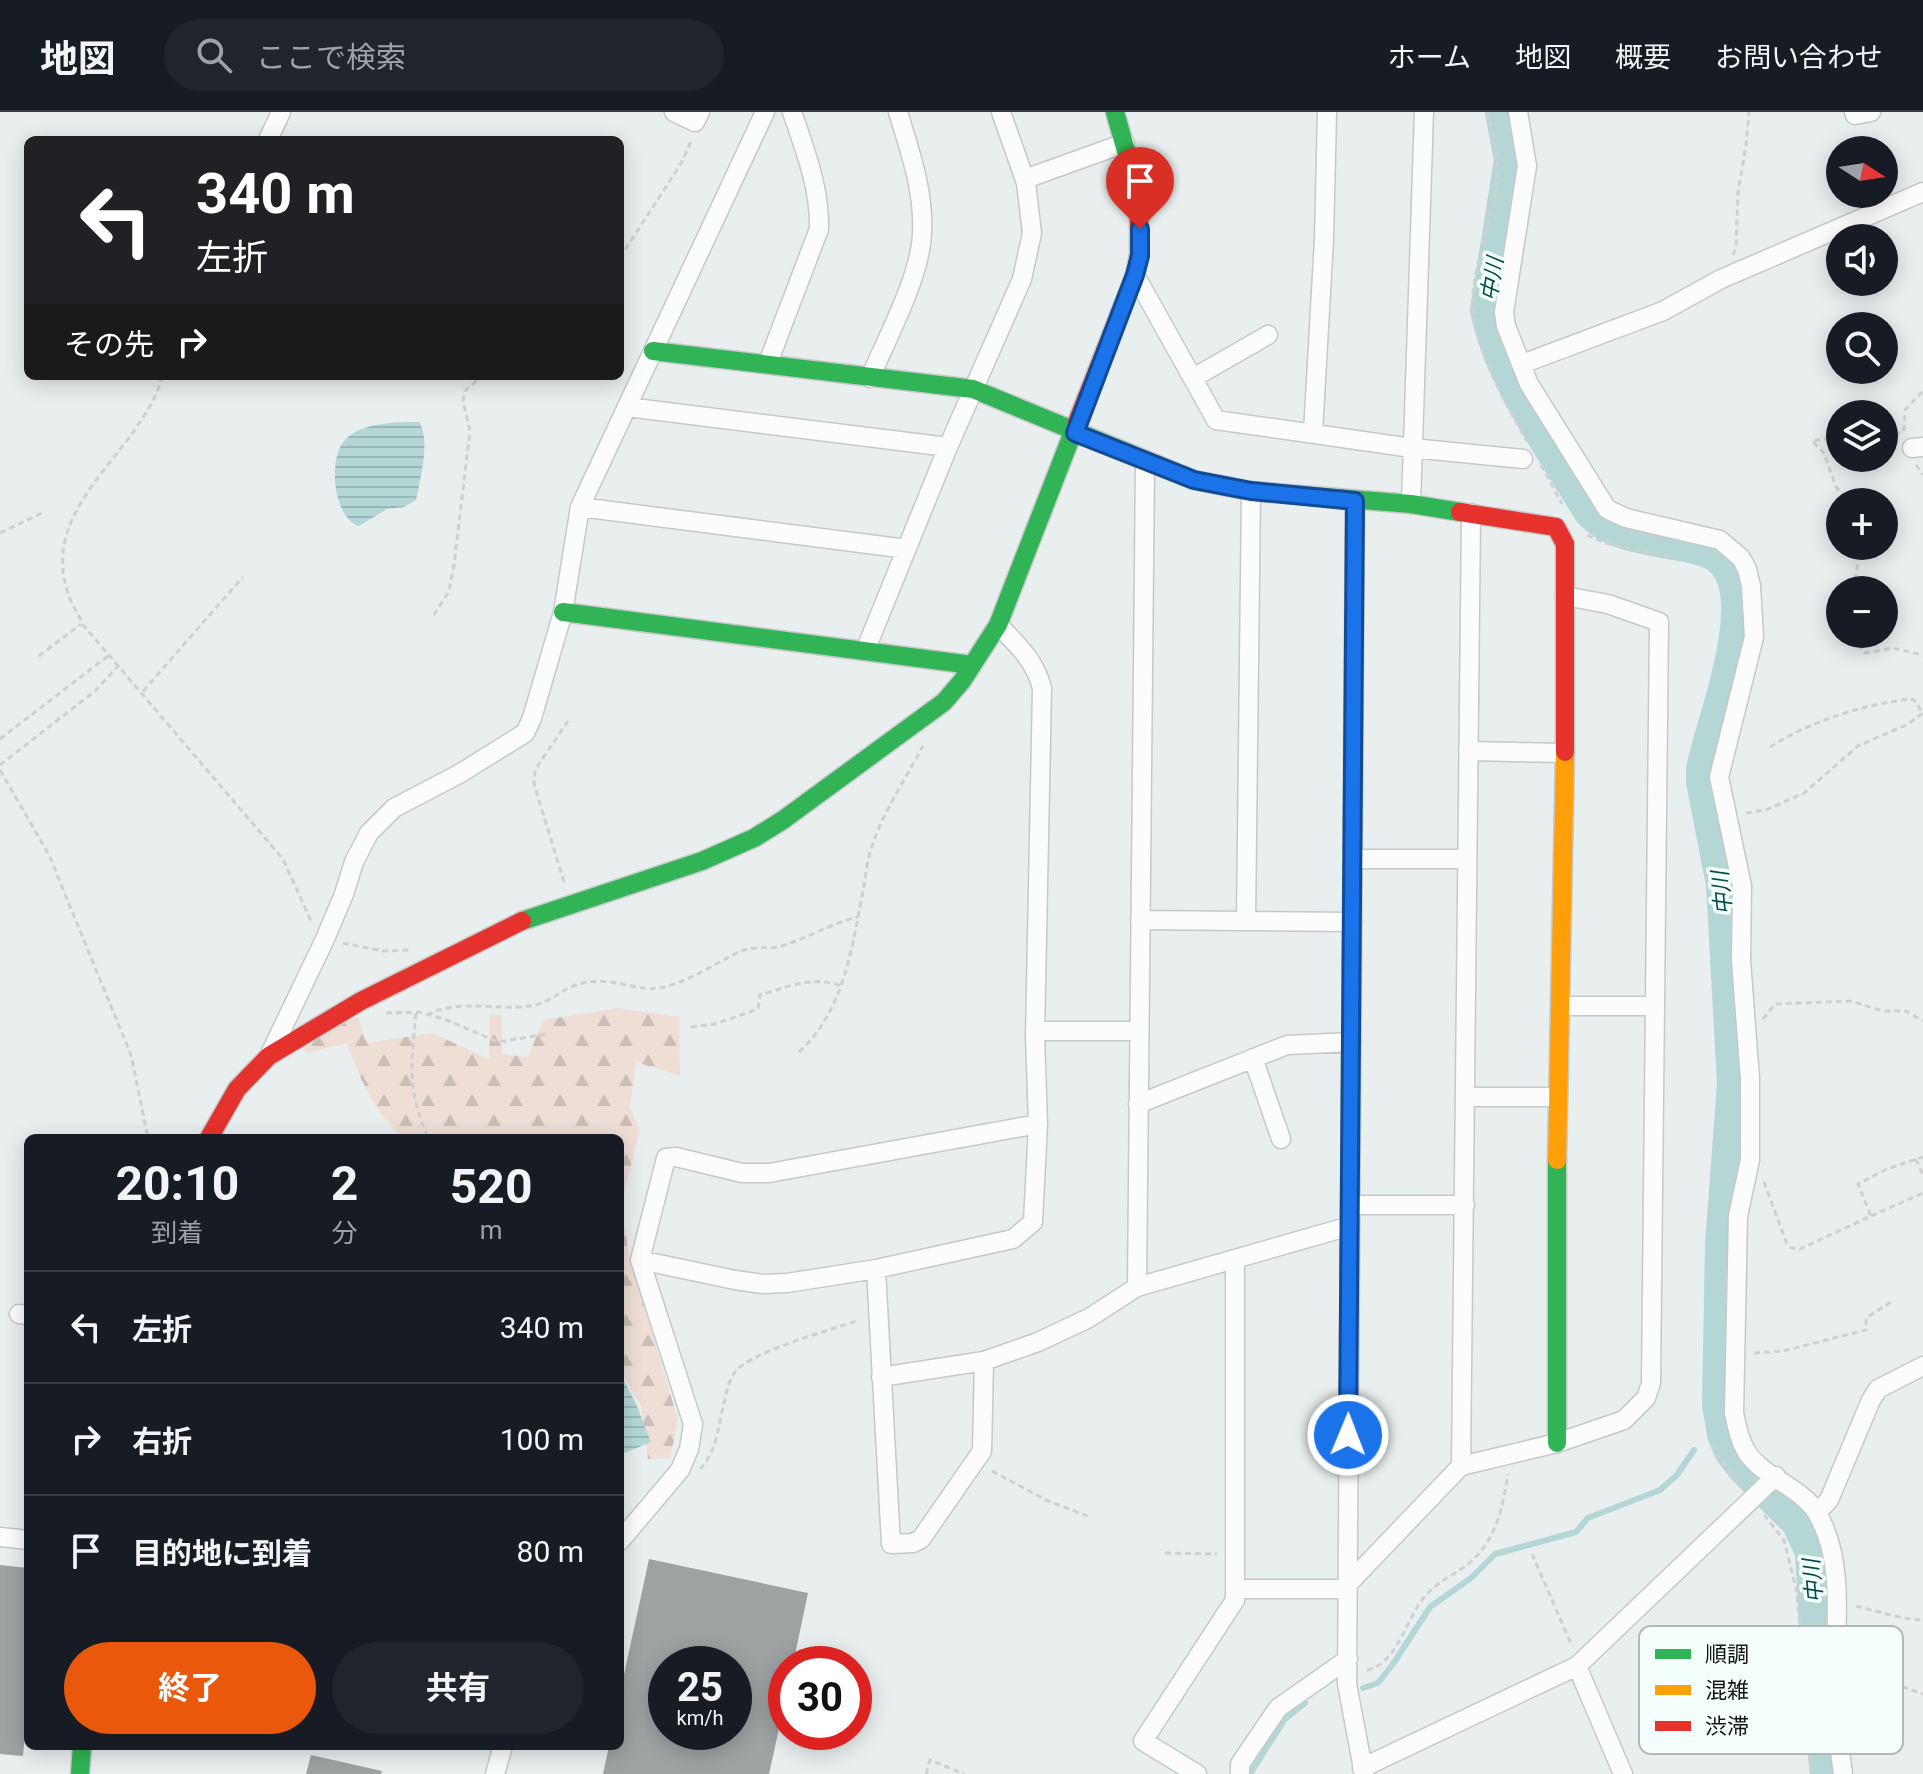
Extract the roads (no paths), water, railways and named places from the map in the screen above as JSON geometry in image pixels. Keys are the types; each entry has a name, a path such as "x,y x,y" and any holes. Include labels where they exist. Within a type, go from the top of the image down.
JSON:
{"street":[{"path":"270,136 281,112"},
{"path":"674,112 698,117"},
{"path":"269,1056 325,939 354,862 369,833 394,808 459,774 525,733 563,612 580,507 765,112"},
{"path":"768,363 819,229 814,182 792,112"},
{"path":"870,378 906,291 922,235 922,205 916,169 898,112"},
{"path":"865,651 948,447 1022,279 1032,233 1025,179 1001,112"},
{"path":"211,1134 237,1089 269,1056 364,999 516,923 702,861 754,838 944,702 998,625 1135,275 1140,256 1139,202 1115,112"},
{"path":"1313,433 1324,239 1327,112"},
{"path":"1411,504 1424,112"},
{"path":"1518,112 1527,166 1504,312 1506,326 1529,384 1607,509 1626,518 1720,540 1741,558 1747,569 1754,637 1719,777 1742,886 1741,960 1750,1079 1750,1160 1738,1216 1734,1413 1749,1456 1805,1499 1817,1513 1831,1549 1835,1570 1835,1626"},
{"path":"1854,112 1855,115 1871,112"},
{"path":"1025,179 1125,143"},
{"path":"1522,364 1663,311 1721,279 1923,192"},
{"path":"1135,275 1216,420 1412,448 1523,459"},
{"path":"1193,378 1268,335"},
{"path":"653,351 973,389 1194,480 1251,491 1411,504 1556,527 1565,544 1565,753 1557,1097 1557,1443"},
{"path":"627,407 948,447"},
{"path":"1137,1287 1145,462"},
{"path":"1246,921 1251,491"},
{"path":"1355,501 1347,1684 1363,1771 1580,1663 1776,1476"},
{"path":"580,507 907,549"},
{"path":"1461,1466 1471,513"},
{"path":"1235,1589 1347,1587 1461,1466 1557,1443 1624,1420 1646,1398 1651,1383 1659,622 1608,604 1565,596"},
{"path":"563,612 972,665"},
{"path":"640,1260 763,1284 787,1283 876,1269 1013,1239 1033,1222 1038,1124 1035,1031 1042,688 1038,670 998,625"},
{"path":"1468,751 1565,753"},
{"path":"1353,859 1467,859"},
{"path":"1140,920 1353,922"},
{"path":"1561,1006 1654,1006"},
{"path":"1035,1031 1139,1031"},
{"path":"1138,1104 1287,1045 1352,1042"},
{"path":"1253,1058 1281,1139"},
{"path":"1466,1097 1557,1097"},
{"path":"624,1536 680,1470 689,1449 693,1424 640,1260 666,1158 676,1157 742,1173 769,1173 1038,1124"},
{"path":"1350,1205 1465,1205"},
{"path":"881,1377 984,1361 1038,1342 1089,1318 1137,1287 1350,1226"},
{"path":"1197,1774 1143,1741 1235,1600 1235,1260"},
{"path":"876,1269 891,1544 913,1543 921,1539 982,1451 984,1361"},
{"path":"1817,1513 1829,1500 1878,1389 1923,1366"},
{"path":"0,1537 24,1540"},
{"path":"1580,1663 1623,1774"},
{"path":"1240,1774 1240,1764 1278,1708 1348,1664"},
{"path":"80,1774 82,1750"},
{"path":"495,1774 502,1750"},
{"path":"1840,1754 1843,1774"}],"water":[{"path":"419,422 424,439 424,460 416,500 404,507 387,509 359,526 350,521 338,500 335,472 336,459 346,439 373,426"},
{"path":"624,1381 636,1404 651,1442 624,1453"}],"waterway":[{"name":"中川","path":"1502,112 1511,160 1487,311 1517,390 1590,511 1618,530 1698,548 1720,558 1733,576 1738,600 1732,659 1703,769 1723,884 1734,1084 1722,1244 1719,1404 1724,1434 1731,1451 1798,1522 1812,1552 1816,1626"},
{"path":"1363,1688 1378,1683 1430,1607 1471,1578 1495,1554 1576,1532 1588,1518 1660,1490 1677,1475 1694,1450"},
{"path":"1250,1774 1285,1719 1305,1703"},
{"name":"中川","path":"1825,1754 1827,1774"}]}
